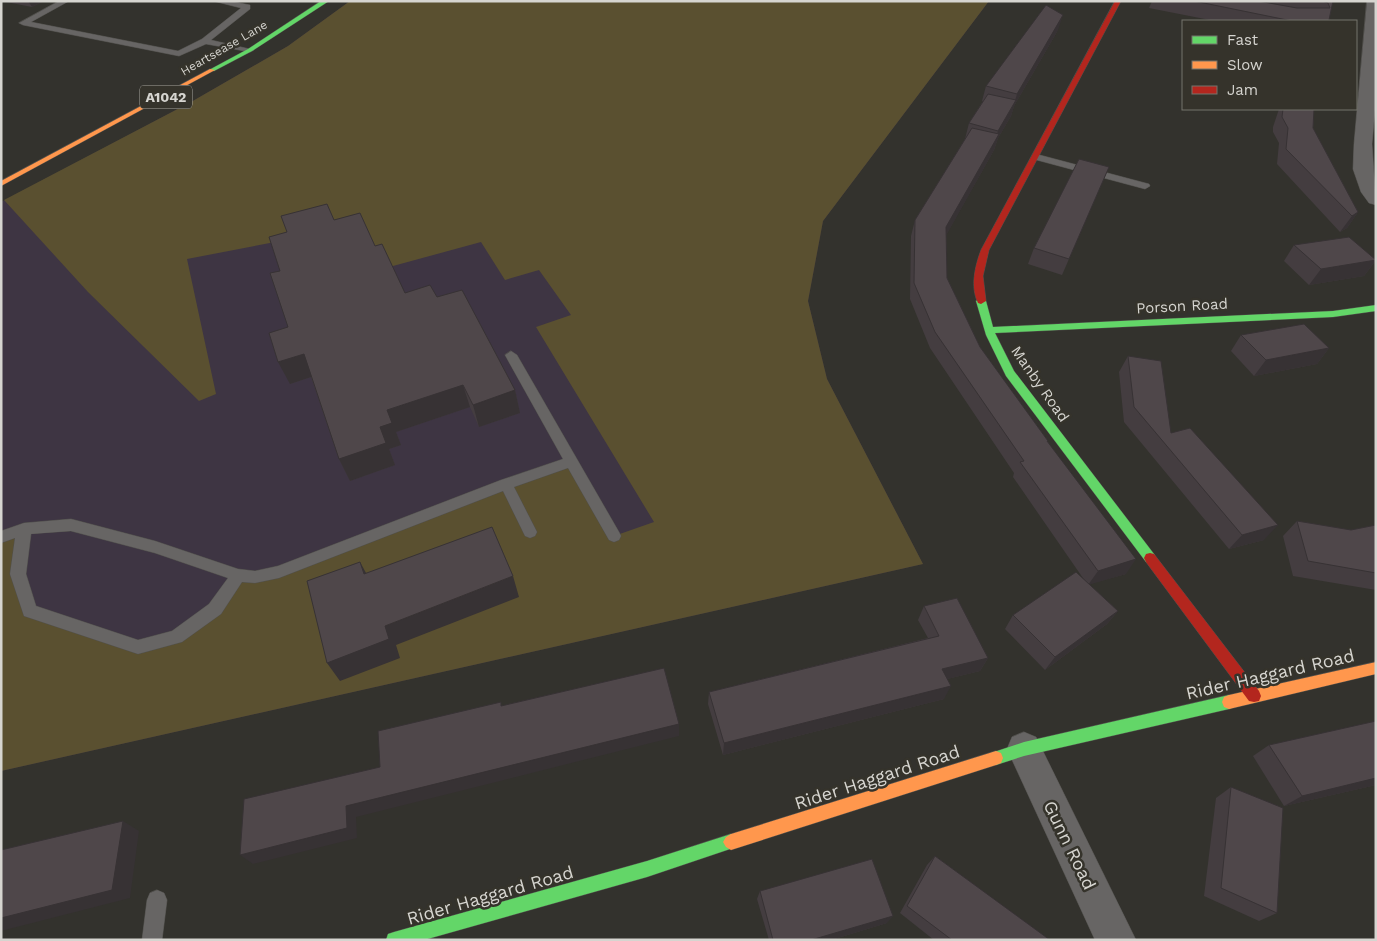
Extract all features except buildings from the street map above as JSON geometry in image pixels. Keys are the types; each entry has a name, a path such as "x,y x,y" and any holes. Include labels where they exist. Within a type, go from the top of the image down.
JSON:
{"main road":[{"name":"Heartsease Lane","path":"1,184 250,50 326,1"},
{"name":"Manby Road","path":"1118,1 992,236 980,265 978,293 990,330 1010,373 1254,696"},
{"name":"Porson Road","path":"990,330 1333,314 1376,308"},
{"name":"Rider Haggard Road","path":"394,940 647,869 1024,749 1376,668"}],"street":[{"path":"1357,29 1374,17"},
{"path":"1374,17 1371,117 1364,169 1371,192 1376,199"},
{"name":"Gunn Road","path":"1024,749 1116,940"}],"lane":[{"path":"65,1 23,23 178,54 205,41 247,6 217,1"},
{"path":"205,41 250,50"},
{"path":"1036,157 1145,186"},
{"path":"511,354 614,536"},
{"path":"1,536 24,528 71,525 155,547 238,574 255,577 279,572 506,484 571,461"},
{"path":"506,484 530,532"},
{"path":"24,528 18,574 30,611 138,647 176,637 207,615 215,609 238,574"},
{"path":"152,940 157,900"}],"shaded area":[{"path":"350,1 989,1 823,221 808,301 827,379 923,564 1,771 1,202 191,102 288,46"},
{"path":"350,1 989,1 823,221 808,301 827,379 923,564 1,771 1,536 24,529 18,574 30,611 138,647 176,637 215,609 238,575 255,577 571,461 614,536 654,522 536,327 571,315 539,270 505,280 481,242 382,269 291,239 187,259 216,394 199,401 88,292 4,200 191,102 288,46"}],"traffic: fast":[{"path":"212,70 250,50 326,1"},
{"path":"981,301 991,335 1010,373 1150,558"},
{"path":"990,330 1333,314 1376,308"},
{"path":"996,758 1024,749 1229,702"},
{"path":"394,940 647,869 731,842"}],"traffic: slow":[{"path":"1,184 212,70"},
{"path":"1229,702 1376,668"},
{"path":"731,842 996,758"}],"traffic: jam":[{"path":"981,301 979,276 985,250 1118,1"},
{"path":"1150,558 1254,696"}]}
